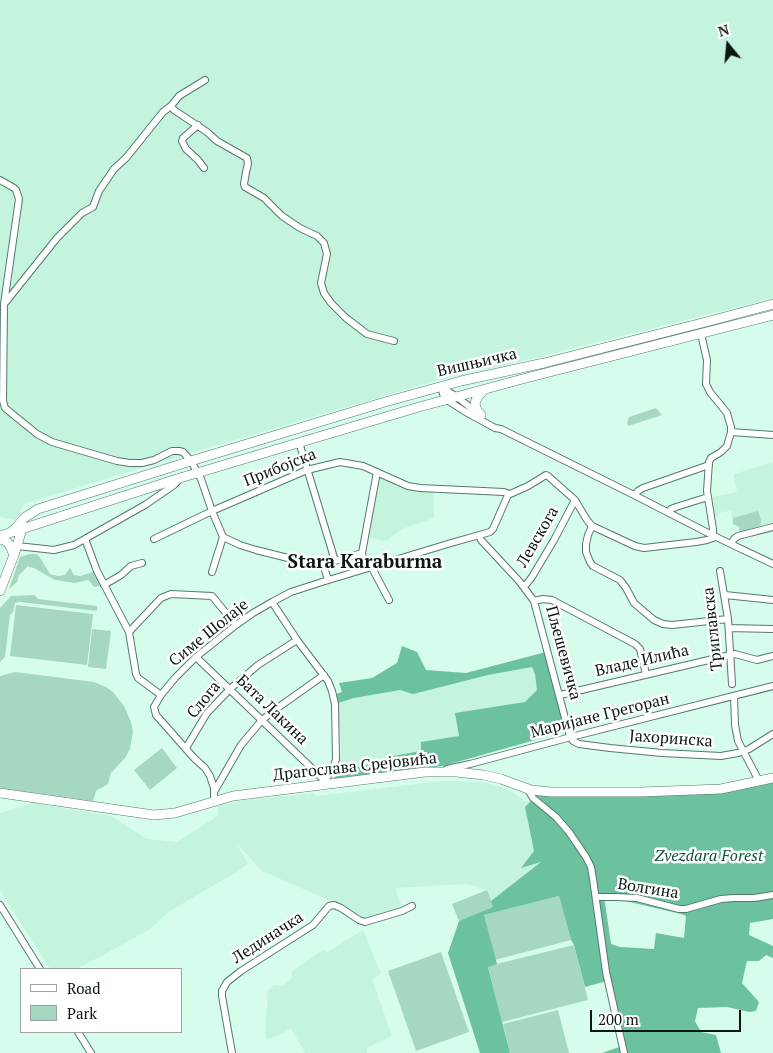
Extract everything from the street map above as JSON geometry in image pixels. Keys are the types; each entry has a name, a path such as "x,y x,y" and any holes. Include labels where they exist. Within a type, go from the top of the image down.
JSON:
{"main road":[{"name":"Вишњичка","path":"29,514 53,504 393,399 773,304"},
{"name":"Вишњичка","path":"3,536 299,442 457,397 773,315"},
{"path":"480,415 475,403 478,396 484,390"},
{"path":"0,591 29,514"},
{"path":"15,551 4,540 3,536 16,528 29,514"},
{"name":"Драгослава Срејовића","path":"0,793 154,815 175,813 214,797 233,796 325,782 434,772 491,776 501,778 528,790 551,792 641,792 721,789 773,778"}],"street":[{"path":"4,304 58,238 82,213 93,207 99,191 114,170 126,158 157,118 179,96 205,80"},
{"path":"171,106 217,141 247,158 248,164 244,184 246,187 264,198 282,216 317,236 324,243 326,254 321,283 324,293 331,303 346,318 367,334 394,340"},
{"path":"198,125 182,141 186,149 204,168"},
{"path":"0,180 14,188 19,199 4,304 2,396 5,408 37,434 52,442 117,461 142,463 154,460 168,452 176,450 182,452 191,461 198,473 223,537 212,572"},
{"path":"701,334 707,360 706,384 727,413 731,427 727,446 710,459 709,465 707,485 714,536"},
{"path":"441,387 501,429 773,564"},
{"path":"441,387 447,400 464,411 501,429"},
{"path":"731,432 773,435"},
{"path":"299,442 335,561"},
{"name":"Прибојска","path":"154,539 212,510 307,470 340,462 363,466 408,486 504,492 510,494"},
{"path":"634,495 643,488 709,465"},
{"path":"377,472 362,553 368,567 389,600"},
{"path":"479,536 492,530 506,498 510,494 548,476 575,500 592,526 635,546 644,548 702,541 711,539 714,536"},
{"path":"15,551 54,550 68,547 145,505 174,485 176,480"},
{"path":"669,513 676,507 708,497"},
{"name":"Левскога","path":"524,587 554,540 575,500"},
{"path":"592,526 586,544 586,552 590,562 593,566 620,580 634,603 654,620 672,625 728,619"},
{"path":"731,544 738,536 773,527"},
{"name":"Симе Шолаје","path":"161,695 196,657 236,625 253,613 291,592 368,567 479,536"},
{"name":"Пљешевичка","path":"479,536 534,600 571,738"},
{"path":"223,537 256,550 324,567 335,561 362,553"},
{"path":"85,539 95,566 129,632 136,674 138,678 161,695 154,707 156,715 208,773 213,784 214,797"},
{"path":"104,585 122,575 131,566 142,563"},
{"path":"324,567 328,580"},
{"name":"Триглавска","path":"720,571 729,628 732,684"},
{"path":"129,632 161,598 171,594 212,596 236,625"},
{"path":"725,595 773,600"},
{"path":"534,600 552,600 635,644 640,649 646,674"},
{"path":"272,602 324,675 333,695 335,704 336,762 325,782"},
{"path":"729,628 773,629"},
{"name":"Слога","path":"186,748 207,713 230,689 258,665 298,640"},
{"path":"730,654 756,660 773,656"},
{"name":"Владе Илића","path":"560,695 730,654"},
{"name":"Бата Лакина","path":"196,657 325,782"},
{"path":"214,797 241,746 262,720 324,675"},
{"name":"Маријане Грегоран","path":"434,772 773,686"},
{"path":"734,696 736,734 758,781"},
{"path":"743,752 773,734"},
{"name":"Јахоринска","path":"571,738 579,744 662,753 721,756 743,752"},
{"name":"Волгина","path":"528,790 533,798 562,824 582,850 591,867 606,972 624,1053"},
{"name":"Волгина","path":"596,897 637,898 679,909 686,909 721,899 754,898 773,895"},
{"name":"Лединачка","path":"232,1053 222,996 222,991 227,982 313,925 327,907 331,905 334,904 365,922 402,912 412,906"},
{"path":"0,905 39,968"},
{"path":"79,1033 91,1053"}],"shaded area":[{"path":"0,0 773,0 773,298 519,362 435,381 24,504 15,520 0,517"},
{"path":"773,462 773,522 739,532 739,527 733,524 731,511 722,512 715,518 712,497 737,492 734,474"},
{"path":"379,475 434,491 434,518 402,529 386,541 367,537"},
{"path":"536,661 547,734 333,778 340,766 341,748 336,696 412,689"},
{"path":"442,781 492,784 511,791 526,802 532,799 591,899 558,896 496,912 487,890 467,884 395,888 401,906 370,918 364,918 333,902 262,871 237,844 248,864 240,870 170,911 149,930 79,968 49,968 0,890 0,813 33,803 111,816 147,839 177,842 219,815 217,806 245,800 314,793 316,796"},
{"path":"363,930 381,974 372,979 392,1036 367,1048 367,1053 305,1053 291,1029 267,1040 265,1034 268,991 274,985 283,986 293,977 291,972 324,949 326,953"}],"green space":[{"path":"656,408 662,415 628,426 629,417"},
{"path":"758,511 761,520 760,526 739,532 739,527 733,524 733,518"},
{"path":"30,554 39,556 50,574 65,575 70,568 74,575 80,576 97,571 104,585 94,587 88,580 75,583 55,580 28,566 19,575 17,582 9,589 20,557"},
{"path":"35,595 38,599 97,606 97,611 15,603 13,612 10,615 5,657 0,662 0,608 11,596"},
{"path":"16,605 93,614 87,665 10,656"},
{"path":"92,629 111,631 106,669 88,667"},
{"path":"402,646 417,652 426,670 466,673 546,652 567,731 443,766 333,780 338,771 392,759 393,756 421,751 421,742 459,736 455,713 525,702 537,690 532,667 488,675 413,694 400,690 354,698 335,704 333,695 342,692 339,683 372,678 397,663"},
{"path":"15,672 94,682 113,692 124,706 133,732 130,749 125,758 111,773 108,784 96,791 93,801 0,788 0,676"},
{"path":"162,748 177,768 150,790 134,770"},
{"name":"Zvezdara Forest","path":"773,781 773,919 750,923 749,935 773,946 773,958 766,955 759,961 747,961 742,983 759,1002 756,1011 749,1012 727,1007 698,1008 695,1021 701,1032 716,1035 721,1053 602,1053 622,1046 607,981 585,987 559,896 484,915 497,964 488,967 510,1053 480,1053 448,953 459,921 493,907 491,901 541,862 521,868 534,851 525,807 539,793 646,794","holes":["604,896 686,916 684,938 656,933 654,949 620,947 611,944"]},
{"path":"487,890 494,907 459,921 452,904"},
{"path":"559,896 571,940 495,960 484,915"},
{"path":"574,945 588,1000 502,1022 488,966"},
{"path":"441,952 469,1032 416,1051 388,971"},
{"path":"558,1010 569,1053 510,1053 503,1024"}],"district":[{"name":"Stara Karaburma","path":"365,563"}]}
